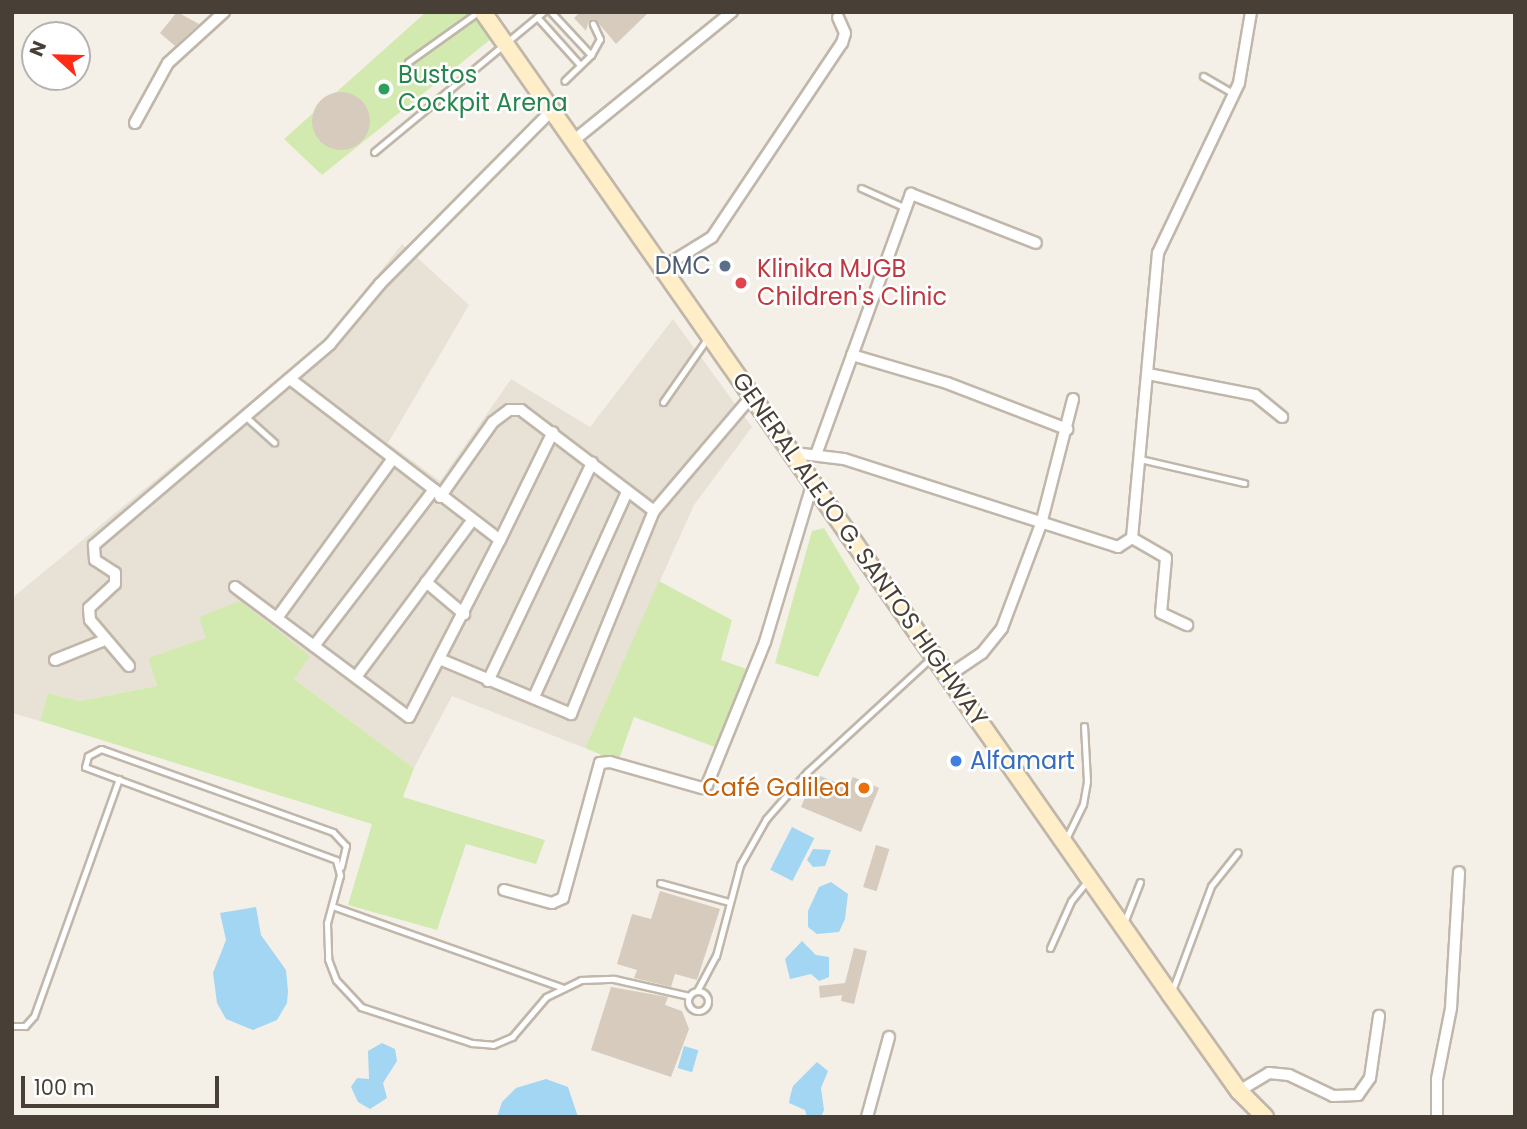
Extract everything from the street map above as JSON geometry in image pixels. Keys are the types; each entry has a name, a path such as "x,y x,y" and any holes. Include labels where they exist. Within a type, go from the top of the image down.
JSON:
{"main road":[{"name":"GENERAL ALEJO G. SANTOS HIGHWAY","path":"483,12 1171,994 1239,1090 1265,1117"}],"street":[{"path":"135,123 168,63 225,12"},
{"path":"573,141 732,12"},
{"path":"1132,538 1162,242 1234,94 1251,12"},
{"path":"662,268 712,237 842,43 845,33 838,17"},
{"path":"129,666 104,640 90,620 89,608 115,584 115,573 94,560 94,545 330,344 380,284 551,111"},
{"path":"817,452 911,194 1036,243"},
{"path":"852,355 947,383 1066,429"},
{"path":"1148,374 1255,396 1282,417"},
{"path":"290,379 471,522 500,540"},
{"path":"442,660 571,714 654,511 752,396"},
{"path":"948,676 982,653 1002,628 1041,524 1073,399"},
{"path":"314,646 493,422 509,410 521,410 553,432 654,511"},
{"path":"235,587 409,717 442,660 553,432"},
{"path":"794,453 817,452 936,486 1041,524 1118,547 1132,538"},
{"path":"277,618 392,460"},
{"path":"488,681 593,463"},
{"path":"504,890 552,903 563,898 600,763 610,762 702,788 707,785 765,642 813,482"},
{"path":"534,697 627,492"},
{"path":"356,677 471,522"},
{"path":"1132,538 1166,558 1161,613 1187,625"},
{"path":"426,582 464,614"},
{"path":"55,660 104,640"},
{"path":"1437,1117 1437,1079 1451,1008 1458,872"},
{"path":"1239,1090 1269,1073 1289,1074 1333,1096 1358,1095 1370,1079 1379,1016"},
{"path":"867,1117 889,1037"}],"lane":[{"path":"408,62 478,12"},
{"path":"374,152 543,12"},
{"path":"551,12 591,55"},
{"path":"537,17 580,65"},
{"path":"564,81 591,55 600,39 593,24"},
{"path":"1203,76 1234,94"},
{"path":"861,188 906,208"},
{"path":"663,402 710,336"},
{"path":"246,417 274,442"},
{"path":"1140,459 1244,483"},
{"path":"341,867 316,850 85,766 92,750 101,749 333,832 346,846 326,941 336,980 361,1007 388,1018 493,1045 512,1037 529,1013 561,987 603,978 689,996 697,991 716,956 729,902 750,841 807,772 933,656"},
{"path":"1065,842 1085,792 1084,726"},
{"path":"12,1026 25,1026 34,1016 119,779"},
{"path":"1171,994 1211,886 1238,852"},
{"path":"1049,948 1071,901 1089,878"},
{"path":"1123,926 1140,882"},
{"path":"660,883 729,902"},
{"path":"332,906 561,987"},
{"path":"689,996 690,1007 702,1010 708,999 697,991"}],"shaded area":[{"path":"402,244 469,305 388,443 440,481 511,379 590,427 673,319 752,427 694,505 585,748 452,696 414,768 294,679 207,638 148,658 157,686 80,701 48,693 40,721 12,713 12,598 328,338"}],"green space":[{"name":"Bustos Cockpit Arena","path":"426,12 471,12 491,39 322,175 284,139"},
{"path":"824,528 860,588 818,677 775,663 812,531"},
{"path":"659,581 732,620 721,660 755,672 723,750 634,717 618,762 585,748"},
{"path":"240,601 310,656 294,679 414,768 403,797 545,840 536,864 466,844 437,930 348,905 372,824 40,721 48,693 80,701 157,686 148,658 206,638 199,617"}],"water":[{"path":"792,827 814,838 792,881 770,870"},
{"path":"813,849 831,850 825,866 813,867 807,860"},
{"path":"831,882 848,894 845,919 839,932 817,934 808,927 808,911 819,887"},
{"path":"256,907 261,935 286,970 288,991 287,1003 277,1020 253,1030 226,1019 217,1003 213,973 226,940 220,913"},
{"path":"802,941 816,955 829,957 829,977 819,981 811,974 790,979 785,959"},
{"path":"382,1043 395,1049 397,1061 383,1083 387,1098 370,1109 358,1102 351,1087 357,1078 369,1079 368,1051"},
{"path":"684,1046 698,1050 692,1072 678,1068"},
{"path":"817,1062 828,1071 821,1088 824,1110 821,1117 807,1117 805,1110 789,1103 790,1097 793,1086"},
{"path":"546,1079 568,1087 578,1117 497,1117 502,1102 516,1088"}],"building":[{"path":"177,12 199,24 175,46 160,33"},
{"path":"580,12 649,12 616,44 595,19 589,20 586,31 574,18"},
{"name":"Bustos Cockpit Arena","path":"341,92 357,97 365,105 370,121 365,137 357,145 341,150 325,145 317,137 312,121 317,105 325,97"},
{"name":"Café Galilea","path":"815,774 848,787 853,777 879,788 861,832 801,807"},
{"path":"876,845 889,849 877,891 863,887"},
{"path":"660,891 720,909 697,980 675,974 671,987 634,978 637,970 617,964 632,914 651,919"},
{"path":"854,948 867,951 854,1004 841,1001 842,995 820,998 819,986 845,983"},
{"path":"611,987 668,997 665,1005 682,1011 689,1029 671,1077 591,1050"}],"place":[{"name":"Bustos Cockpit Arena","path":"384,89"},
{"name":"DMC","path":"725,266"},
{"name":"Klinika MJGB Children's Clinic","path":"741,283"},
{"name":"Alfamart","path":"956,761"},
{"name":"Café Galilea","path":"864,788"}]}
